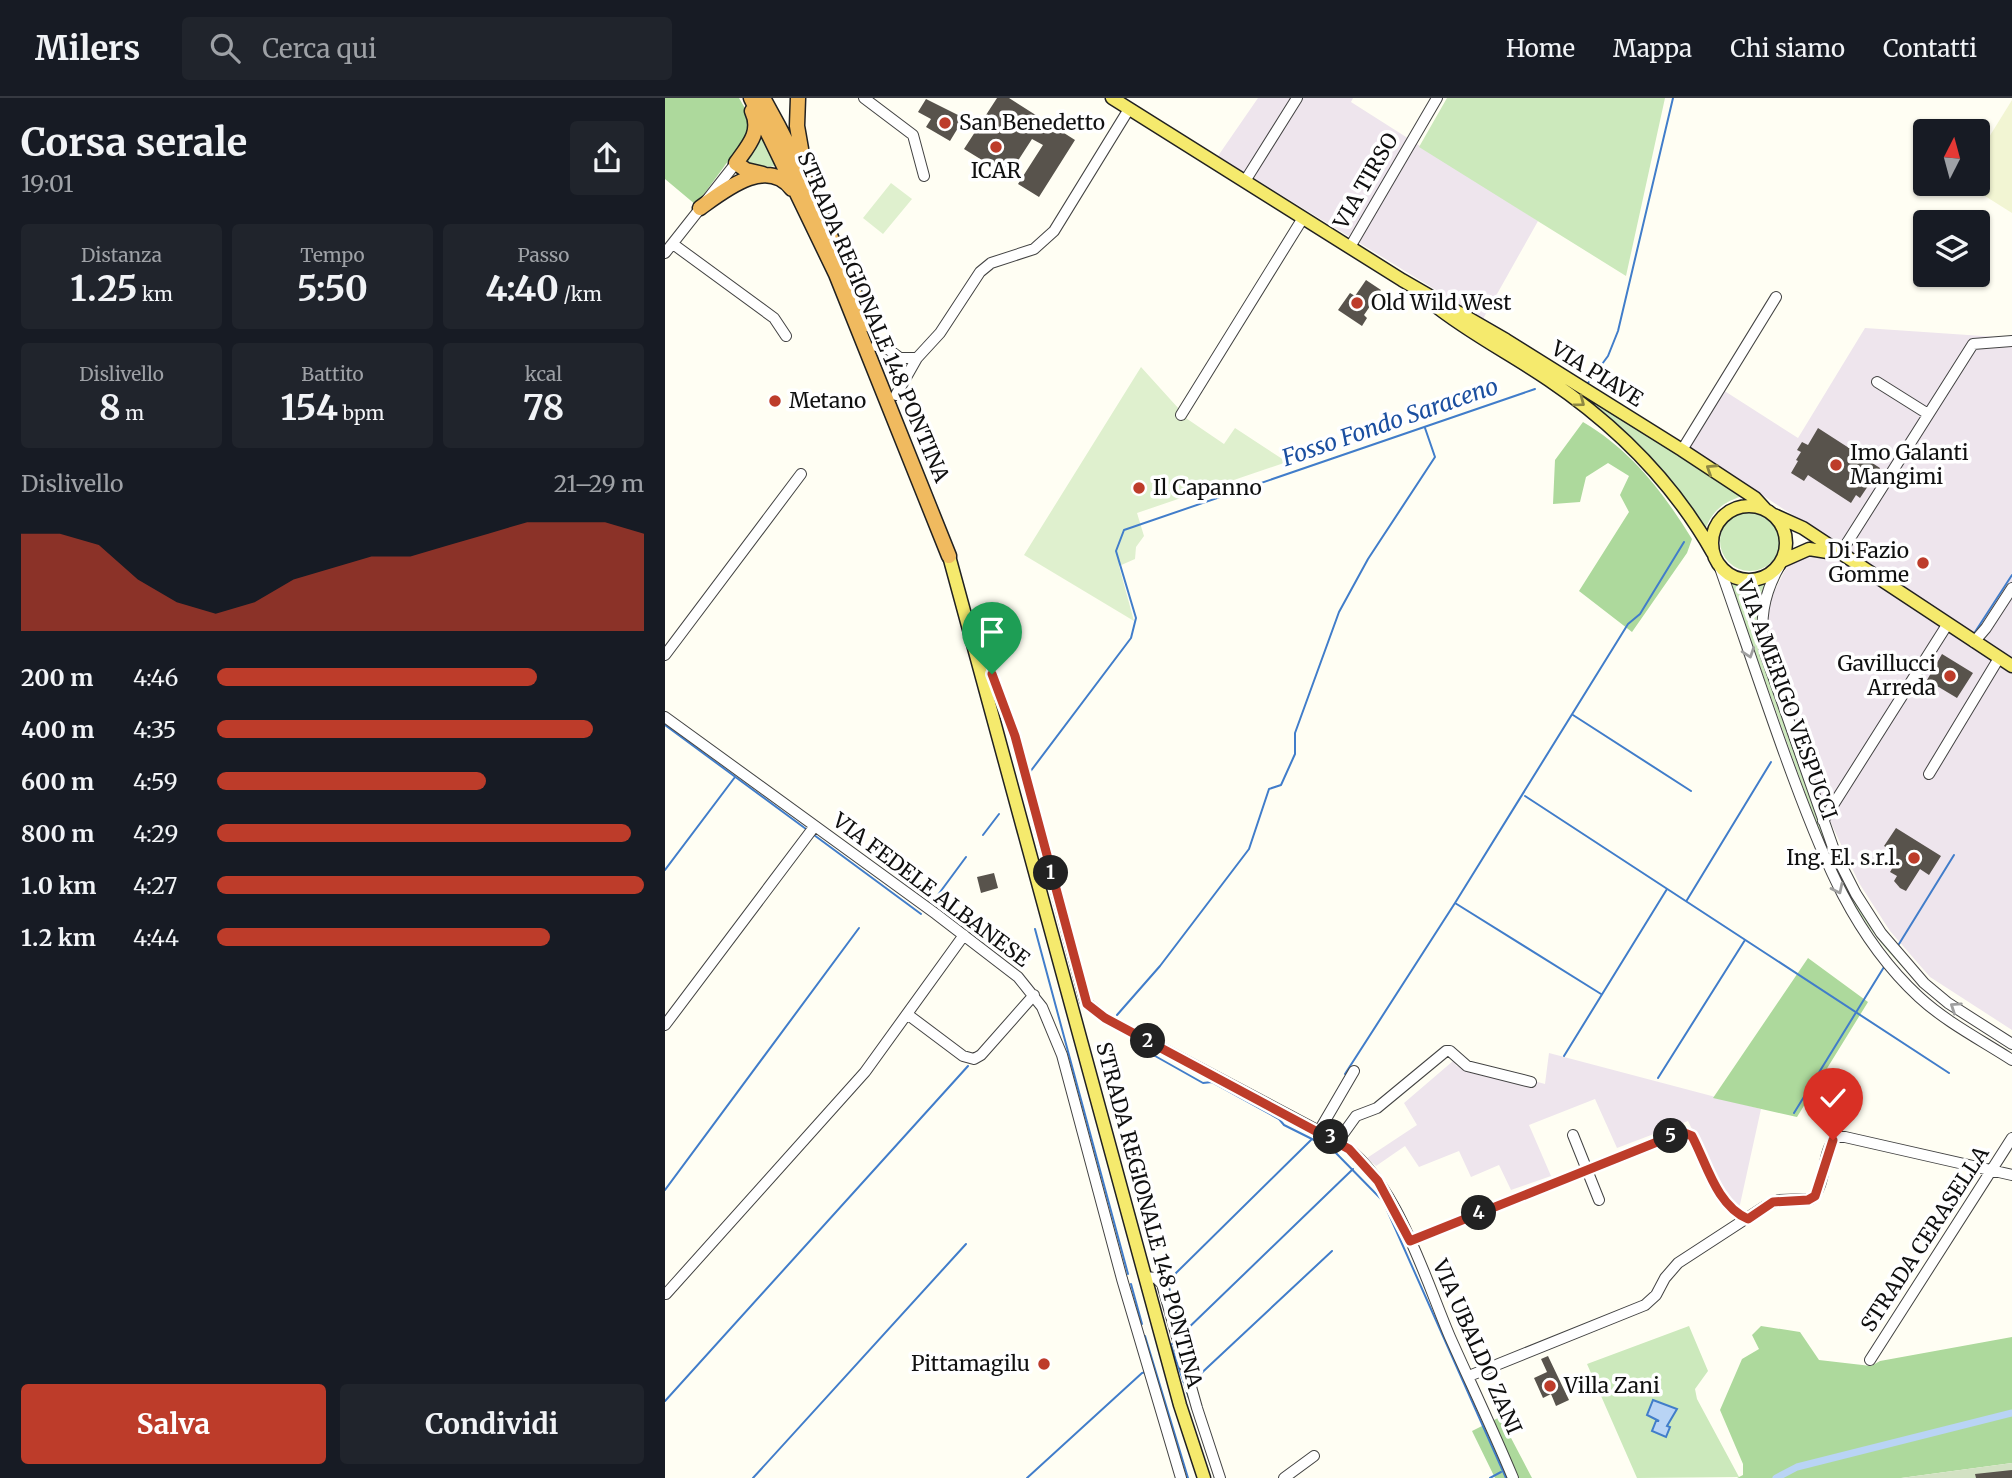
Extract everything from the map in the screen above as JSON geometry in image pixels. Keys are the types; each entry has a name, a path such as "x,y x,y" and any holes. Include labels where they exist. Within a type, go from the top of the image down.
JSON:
{"highway":[{"path":"734,166 756,131 748,98"},
{"name":"STRADA REGIONALE 148 PONTINA","path":"748,98 804,205 878,374 950,556"},
{"name":"STRADA REGIONALE 148 PONTINA","path":"763,98 781,129 823,220 876,346 926,475 950,556"},
{"path":"798,98 796,118 799,141 823,220"},
{"path":"734,166 784,179 804,205"},
{"path":"734,166 739,177 735,186"},
{"path":"700,208 735,186 765,174"}],"main road":[{"name":"VIA PIAVE","path":"1112,98 1402,280 1473,320 1682,450 1755,498 1770,512 1803,528 2012,666"},
{"name":"VIA PIAVE","path":"1402,280 1437,307 1557,386 1619,435 1670,487 1716,559"},
{"path":"1741,507 1770,512 1785,532 1786,552 1780,564 1759,580 1737,579 1716,559 1714,529 1720,519 1741,507"},
{"name":"VIA PIAVE","path":"1780,564 1804,550 1813,548 1840,554"},
{"name":"STRADA REGIONALE 148 PONTINA","path":"950,556 1179,1405 1204,1478"}],"street":[{"path":"864,98 913,135 924,176"},
{"path":"1245,181 1297,98"},
{"name":"VIA TIRSO","path":"1350,247 1437,98"},
{"path":"896,395 917,358 940,332 984,268 1034,249 1055,231 1129,109"},
{"path":"665,253 734,166"},
{"path":"1181,415 1303,218"},
{"path":"673,244 774,318 783,327 786,336"},
{"path":"1682,450 1776,297"},
{"path":"1840,554 1973,344 2012,341"},
{"path":"876,346 888,349 900,358 917,358"},
{"path":"894,355 897,370 905,378"},
{"path":"1877,382 1928,414"},
{"path":"665,655 801,474"},
{"name":"VIA AMERIGO VESPUCCI","path":"1716,559 1810,824 1840,894 1878,953 1919,997 1944,1017 2012,1060"},
{"name":"VIA AMERIGO VESPUCCI","path":"1780,564 1768,588 1763,606 1763,646 1771,676 1835,853 1856,894 1904,962 1948,1003 2012,1044"},
{"path":"1974,642 2012,588"},
{"path":"1823,821 1947,625"},
{"path":"1929,774 2000,658"},
{"name":"VIA UBALDO ZANI","path":"981,671 992,674 1015,736 1087,1004 1117,1024 1338,1141 1357,1155 1373,1172 1410,1241 1513,1478"},
{"name":"VIA FEDELE ALBANESE","path":"665,717 964,935 1020,980 1034,995 1047,1017 1062,1055 1181,1478"},
{"path":"665,1025 814,827"},
{"path":"666,1294 839,1103 964,935"},
{"path":"907,1014 965,1057 974,1059 981,1055 1034,995"},
{"path":"1986,1028 2012,1037"},
{"path":"1338,1141 1356,1116 1377,1108 1446,1051 1450,1051 1467,1066 1531,1082"},
{"path":"1319,1130 1354,1071"},
{"path":"1410,1241 1685,1132 1694,1138 1720,1193 1729,1205 1748,1219"},
{"path":"1573,1135 1599,1200"},
{"path":"1469,1376 1645,1305 1656,1295 1665,1278 1678,1263 1773,1202 1808,1200 1815,1196 1829,1148 1838,1136 2012,1175"},
{"name":"STRADA CERASELLA","path":"1870,1360 2012,1138"},
{"path":"1145,1277 1156,1278 1162,1284 1220,1478"},
{"path":"1284,1478 1314,1456"}],"shaded area":[{"path":"1258,98 1353,98 1351,102 1538,221 1483,319 1218,156"},
{"path":"1865,328 2012,338 2012,1030 1930,977 1890,931 1859,883 1824,808 1767,649 1767,628 1769,602 1785,570 1792,562 1837,544 1687,446 1723,390 1798,438"},
{"path":"1549,1053 1761,1109 1739,1209 1727,1201 1688,1121 1617,1148 1595,1099 1529,1125 1551,1176 1511,1190 1499,1165 1471,1177 1459,1151 1419,1167 1405,1146 1376,1166 1367,1158 1417,1125 1404,1103 1453,1061 1457,1066 1532,1085 1534,1081 1545,1084"}],"green space":[{"path":"665,98 739,98 749,115 750,131 696,205 665,179"},
{"path":"1447,98 1665,98 1626,276 1419,147"},
{"path":"2012,100 2012,213 1985,196 1990,196 1990,136"},
{"path":"762,130 780,166 755,167 745,162"},
{"path":"891,183 912,199 883,234 863,218"},
{"name":"Il Capanno","path":"1141,367 1179,409 1177,412 1224,444 1235,428 1287,462 1137,513 1144,536 1136,547 1135,559 1119,566 1134,621 1024,555"},
{"path":"1577,391 1746,495 1721,507 1705,530 1678,491 1647,454 1614,421"},
{"path":"1583,422 1616,445 1645,473 1692,539 1687,553 1632,632 1579,591 1629,512 1620,495 1629,476 1608,463 1586,477 1580,502 1553,504 1555,460"},
{"path":"1750,511 1762,513 1775,524 1780,541 1778,553 1767,566 1750,571 1738,569 1725,558 1720,541 1722,529 1733,516"},
{"path":"1730,583 1748,587 1765,584 1756,621 1758,647 1829,846 1914,974 2012,1047 2012,1050 1965,1019 1908,973 1859,912 1831,860 1820,832"},
{"path":"1808,958 1868,1002 1797,1117 1713,1098"},
{"path":"1689,1326 1708,1371 1695,1389 1697,1399 1739,1477 1637,1478 1587,1364"},
{"path":"1761,1326 1800,1332 1819,1360 1871,1366 1880,1361 2012,1337 2012,1463 1901,1478 1737,1478 1743,1475 1743,1464 1720,1410 1742,1359 1759,1349 1752,1335"},
{"path":"1500,1417 1532,1478 1495,1478 1472,1431"},
{"path":"2012,1463 2012,1478 1901,1478"}],"water":[{"path":"1653,1400 1677,1409 1667,1426 1670,1427 1666,1437 1652,1431 1656,1421 1659,1421 1647,1415"}],"building":[{"name":"ICAR","path":"997,98 1009,98 1075,140 1039,197 1018,184 1043,145 1032,139 1008,176 964,149"},
{"name":"San Benedetto","path":"926,99 964,118 950,141 926,127 931,119 918,112"},
{"name":"Old Wild West","path":"1366,280 1381,290 1364,315 1367,318 1362,326 1338,310 1350,293 1355,296"},
{"name":"Imo Galanti Mangimi","path":"1818,428 1880,468 1860,498 1856,495 1851,503 1808,475 1804,481 1791,473 1801,452 1797,450 1802,442 1808,445"},
{"name":"Gavillucci Arreda","path":"1942,654 1973,673 1957,698 1927,680"},
{"name":"Ing. El. s.r.l.","path":"1896,828 1941,856 1929,875 1920,869 1906,891 1894,881 1897,876 1890,872 1893,867 1888,861 1894,852 1884,846"},
{"path":"994,873 998,888 981,893 977,877"},
{"name":"Villa Zani","path":"1548,1356 1569,1400 1556,1406 1551,1394 1543,1398 1534,1378 1547,1372 1541,1359"},
{"path":"2012,1470 2012,1478 1976,1478 1975,1474"}],"waterway":[{"name":"Fosso Fondo Saraceno","path":"1588,383 1608,356 1618,331 1673,98"},
{"name":"Fosso Fondo Saraceno","path":"1030,772 1131,638 1136,618 1116,551 1124,530 1535,389"},
{"path":"1117,1015 1160,966 1249,849 1269,789 1281,785 1295,754 1295,733 1339,612 1368,559 1435,457 1425,428"},
{"path":"1345,1074 1628,624 1640,614 1684,542"},
{"path":"1975,632 2012,575"},
{"path":"1573,715 1691,791"},
{"path":"665,725 806,829"},
{"path":"1687,900 1771,762"},
{"path":"665,870 735,777"},
{"path":"1525,796 1949,1073"},
{"name":"Fosso Fondo Saraceno","path":"983,835 999,814"},
{"path":"814,835 921,914"},
{"path":"1899,944 1954,855"},
{"name":"Fosso Fondo Saraceno","path":"932,903 966,857"},
{"path":"1564,1056 1667,889"},
{"path":"1455,903 1601,994"},
{"path":"665,1190 859,928"},
{"path":"1035,929 1128,1274"},
{"path":"1658,1078 1745,940"},
{"path":"1794,1113 1884,967"},
{"path":"1148,1052 1203,1083 1212,1082 1279,1119 1284,1125 1332,1149 1383,1201 1506,1478"},
{"path":"665,1401 968,1066"},
{"path":"1181,1334 1169,1287 1176,1273 1311,1140"},
{"path":"1181,1335 1353,1169"},
{"path":"753,1478 966,1244"},
{"path":"1194,1380 1332,1251"},
{"path":"1131,1284 1142,1324"},
{"path":"1145,1336 1188,1478"},
{"path":"1174,1342 1171,1345 1189,1398"},
{"path":"1027,1478 1146,1372"},
{"path":"1776,1478 1797,1467 2012,1413"},
{"path":"1490,1478 1501,1472"}],"place":[{"name":"San Benedetto","path":"945,123"},
{"name":"ICAR","path":"996,147"},
{"name":"Old Wild West","path":"1357,303"},
{"name":"Metano","path":"775,401"},
{"name":"Imo Galanti Mangimi","path":"1836,465"},
{"name":"Il Capanno","path":"1139,488"},
{"name":"Di Fazio Gomme","path":"1923,563"},
{"name":"Gavillucci Arreda","path":"1950,676"},
{"name":"Ing. El. s.r.l.","path":"1914,858"},
{"name":"Pittamagilu","path":"1044,1364"},
{"name":"Villa Zani","path":"1550,1386"}],"route":[{"path":"992,674 1015,736 1087,1004 1105,1018 1319,1130 1349,1149 1368,1166 1378,1181 1410,1241 1682,1132 1692,1136 1720,1193 1729,1205 1748,1219 1773,1202 1808,1200 1815,1196 1833,1140"}]}
